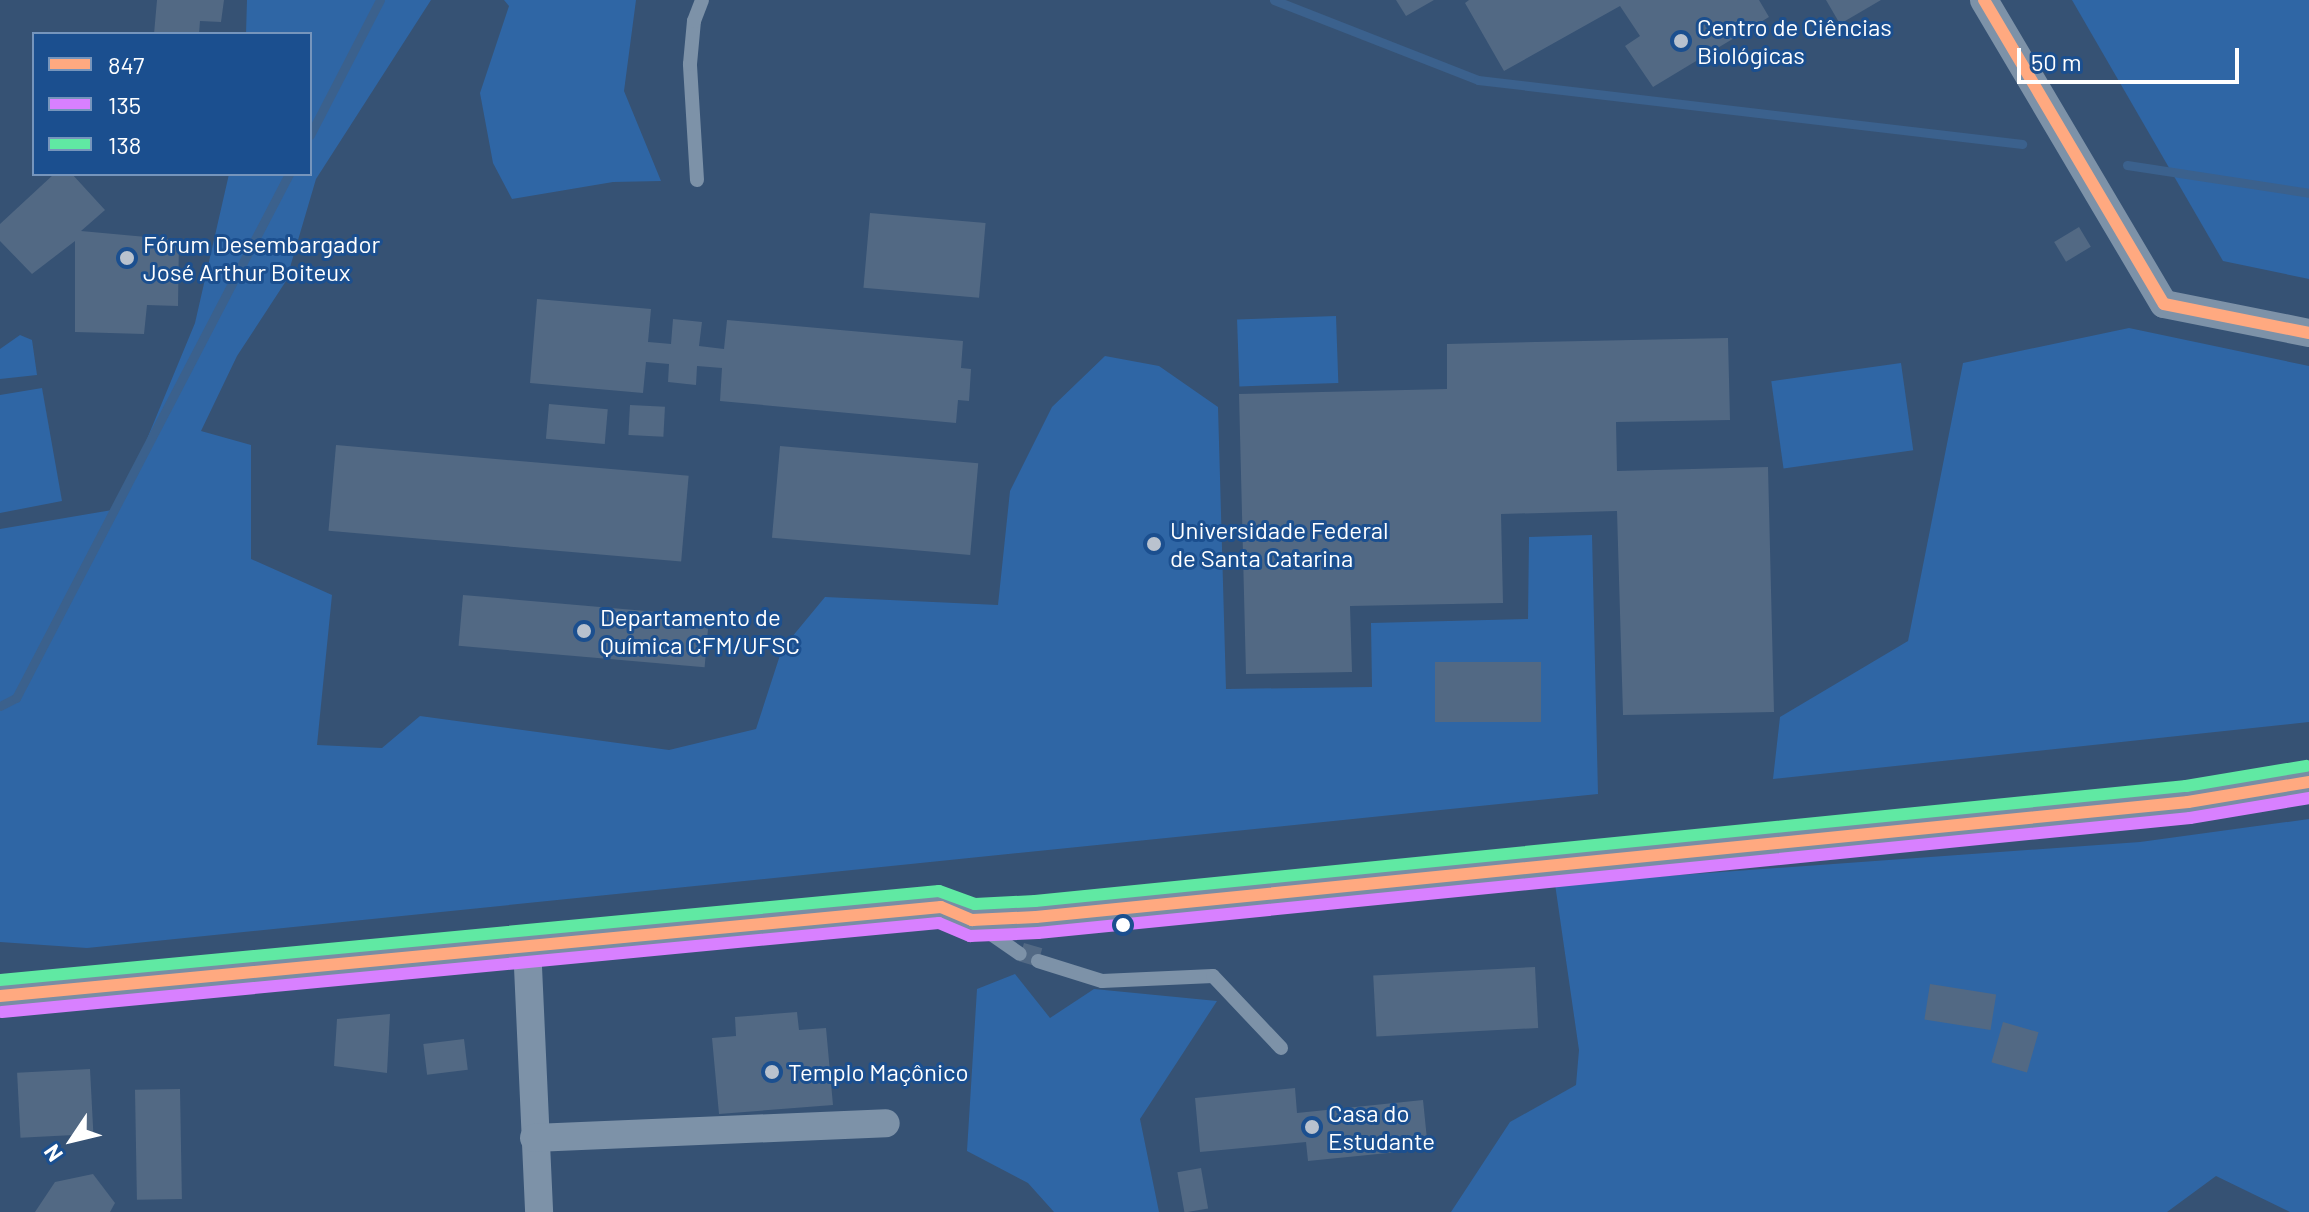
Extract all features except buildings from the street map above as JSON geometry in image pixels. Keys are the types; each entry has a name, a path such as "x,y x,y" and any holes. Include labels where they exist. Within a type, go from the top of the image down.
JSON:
{"main road":[{"path":"0,996 941,907 972,920 2188,802 2309,782"}],"street":[{"path":"1984,0 2164,304 2309,333"},
{"path":"527,945 539,1212"},
{"path":"534,1138 886,1123"}],"lane":[{"path":"697,180 690,64 702,0"},
{"path":"972,920 1020,954"},
{"path":"1038,961 1102,981 1213,976 1281,1048"}],"shaded area":[{"path":"247,0 431,0 316,179 286,281 237,356 201,431 251,445 251,559 332,595 317,745 382,748 420,716 669,750 756,729 782,649 825,597 998,605 1010,491 1052,407 1105,356 1159,366 1218,407 1226,689 1372,687 1371,623 1528,619 1529,537 1592,535 1598,794 87,948 0,942 0,529 118,509 195,323 229,176 312,176 312,32 246,32"},
{"path":"504,0 636,0 624,91 661,181 613,182 512,199 493,163 480,93 509,6"},
{"path":"2072,0 2309,0 2309,279 2223,261"},
{"path":"1336,316 1338,383 1239,386 1237,319"},
{"path":"2129,328 2309,366 2309,722 1773,779 1780,717 1908,641 1963,363"},
{"path":"20,335 32,340 37,375 0,379 0,349"},
{"path":"1901,363 1913,450 1784,468 1771,381"},
{"path":"42,388 62,501 0,513 0,395"},
{"path":"2309,819 2309,1212 2290,1212 2216,1176 2167,1212 1451,1212 1510,1122 1576,1085 1579,1050 1555,884 2140,842"},
{"path":"1015,974 1050,1018 1094,989 1217,1001 1140,1119 1159,1212 1054,1212 1028,1183 967,1151 977,989"}],"waterway":[{"path":"312,131 380,0"},
{"path":"1274,0 1478,80 2022,144"},
{"path":"2127,165 2309,193"},
{"path":"0,706 16,698 288,176"}],"transit line":[{"name":"847","path":"1984,0 2164,304 2309,333"},
{"name":"138","path":"0,980 939,891 975,904 1035,901 2186,786 2306,766"},
{"name":"847","path":"0,996 941,907 972,920 1036,917 2188,802 2309,782"},
{"name":"135","path":"2,1012 939,923 970,936 1038,933 2190,818 2309,798"}],"place":[{"name":"Centro de Ciências Biológicas","path":"1681,41"},
{"name":"Fórum Desembargador José Arthur Boiteux","path":"127,258"},
{"name":"Universidade Federal de Santa Catarina","path":"1154,544"},
{"name":"Departamento de Química CFM/UFSC","path":"584,631"},
{"name":"Templo Maçônico","path":"772,1072"},
{"name":"Casa do Estudante","path":"1312,1127"}]}
